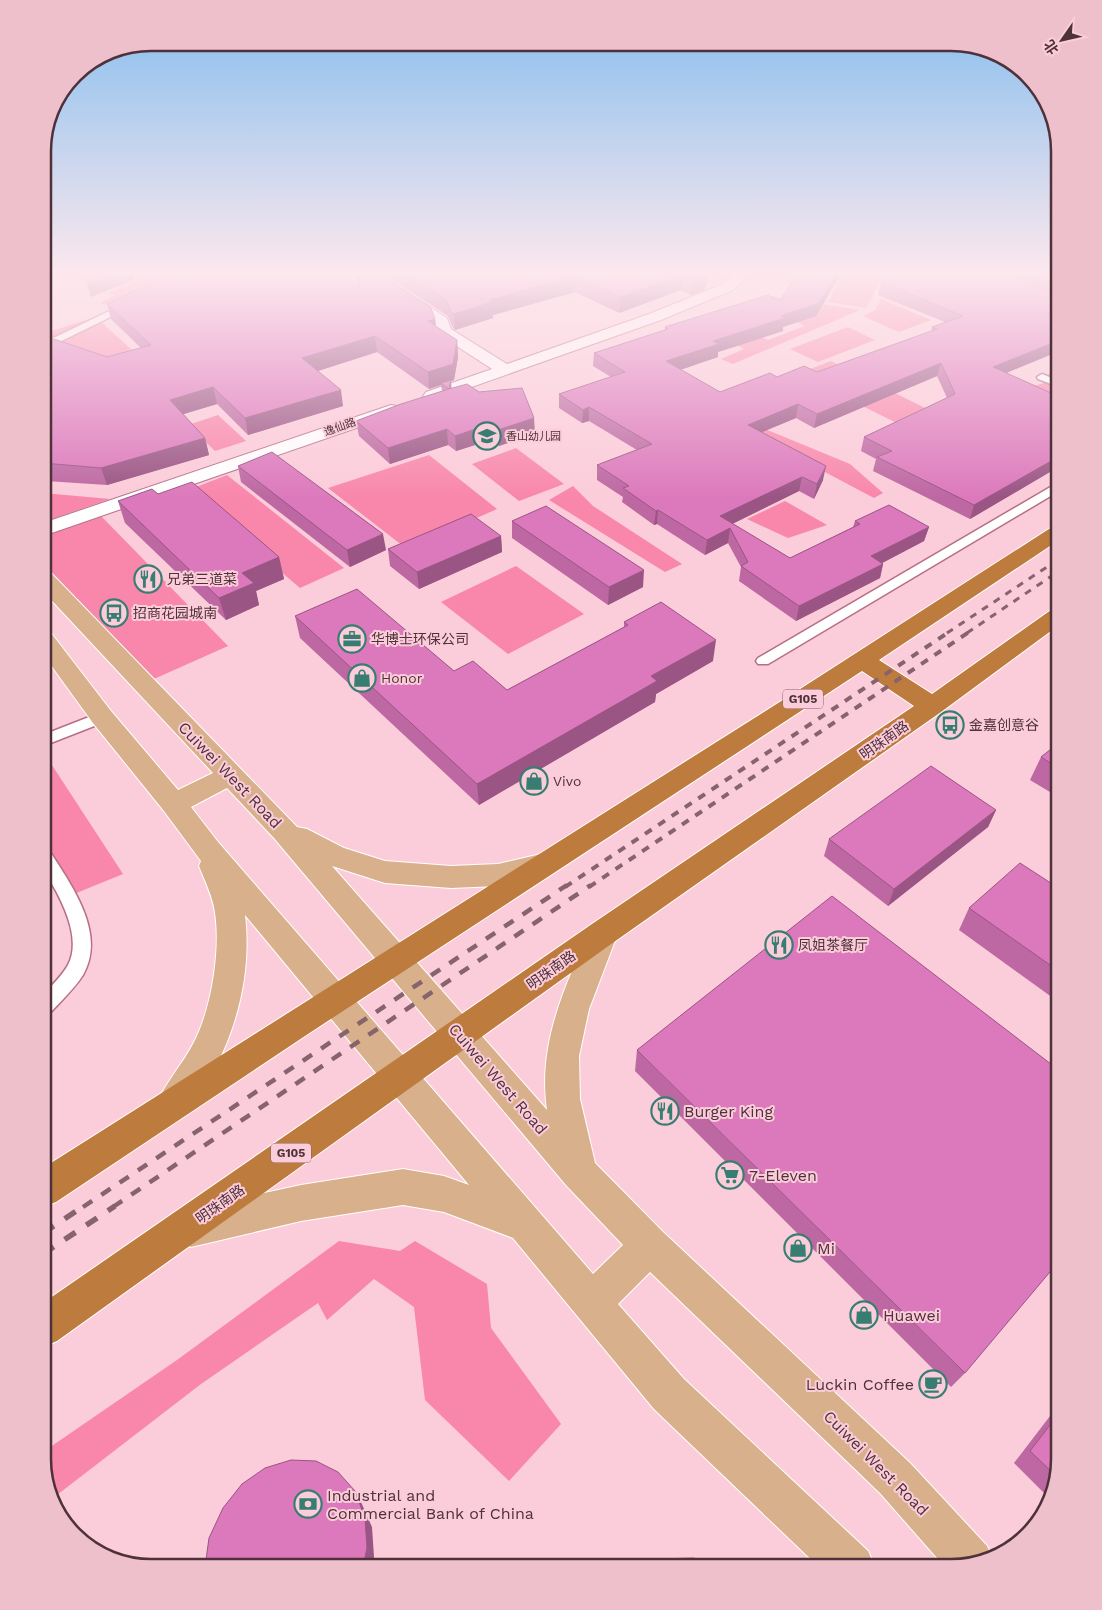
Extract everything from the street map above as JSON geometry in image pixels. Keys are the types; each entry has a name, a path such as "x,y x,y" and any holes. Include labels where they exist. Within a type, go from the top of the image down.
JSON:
{"highway":[{"name":"G105","path":"51,1183 395,960 863,661 1051,537"},
{"name":"明珠南路","path":"51,1321 1051,621"},
{"path":"863,661 932,706"}],"main road":[{"name":"Cuiwei West Road","path":"51,586 284,831 579,1173 650,1245 895,1478 967,1557"},
{"path":"51,649 102,717 174,804 208,850 669,1394 843,1559"},
{"path":"174,804 231,775"},
{"path":"284,831 334,856 385,872 451,877 498,875 545,864"},
{"path":"174,1103 200,1062 213,1037 228,975 232,943 230,912 208,850"},
{"path":"579,1173 563,1100 562,1058 570,1020 603,933"},
{"path":"184,1229 301,1203 403,1187 444,1194 522,1222"},
{"path":"592,1302 650,1245"}],"street":[{"path":"470,347 506,370"},
{"name":"逸仙路","path":"51,527 570,347"}],"lane":[{"path":"1042,377 1051,380"},
{"path":"763,662 1051,491"},
{"path":"51,738 102,717"},
{"path":"51,868 65,890 72,906 80,927 82,949 76,968 51,998"}],"shaded area":[{"path":"51,347 129,347 142,359 51,386"},
{"path":"741,347 773,347 733,364 721,359 744,349"},
{"path":"795,347 857,347 818,362 790,349"},
{"path":"831,361 933,412 905,427 797,374"},
{"path":"1051,370 1051,400 1023,389 1044,383"},
{"path":"726,413 850,464 883,493 874,498 719,416"},
{"path":"218,415 246,441 215,451 188,425"},
{"path":"516,448 564,484 519,501 472,464"},
{"path":"429,455 497,509 407,549 328,488"},
{"path":"227,475 344,568 300,588 186,491"},
{"path":"573,486 593,506 682,564 665,572 549,500"},
{"path":"51,494 110,499 51,519"},
{"path":"785,501 827,525 788,538 747,519"},
{"path":"101,516 228,646 154,679 51,573 51,533"},
{"path":"516,566 584,614 508,654 441,602"},
{"path":"51,764 123,874 74,894 51,855"},
{"path":"339,1241 400,1251 415,1241 487,1284 491,1328 561,1424 509,1481 425,1400 414,1307 374,1279 327,1320 318,1303 201,1384 58,1494 52,1472 51,1447 177,1360"},
{"path":"694,1557 695,1559 658,1559"}],"building":[{"path":"51,347 78,347 107,357 143,347 338,347 302,358 341,390 245,418 213,387 170,400 205,438 101,468 51,464"},
{"path":"391,347 456,347 453,364 428,372"},
{"path":"612,347 709,347 666,361 720,392 770,373 777,377 804,366 817,372 886,347 1042,347 993,367 1051,393 1051,461 974,505 877,457 892,451 864,437 955,394 941,363 817,414 798,404 748,425 826,466 817,484 802,477 720,516 790,558 860,524 855,521 889,505 929,527 871,556 883,564 799,606 741,566 748,562 730,528 707,540 658,510 656,511 623,488 629,486 597,465 652,444 589,407 583,410 559,394 625,372 594,353"},
{"path":"451,380 449,389 441,383"},
{"path":"467,384 479,392 522,388 534,418 498,430 490,424 455,436 447,429 388,448 356,421 401,404"},
{"path":"272,452 383,534 347,550 238,466"},
{"path":"192,482 279,557 242,573 254,583 219,598 118,501 152,489 158,494"},
{"path":"546,506 644,570 609,587 512,521"},
{"path":"471,514 501,536 417,572 388,549"},
{"path":"357,589 454,671 473,661 507,690 628,625 624,622 661,602 716,640 651,676 657,681 477,784 295,616"},
{"path":"1051,749 1051,763 1041,757"},
{"path":"931,766 996,810 894,889 829,839"},
{"path":"1020,863 1051,883 1051,966 969,908"},
{"path":"832,896 1051,1064 1051,1271 965,1373 637,1050"},
{"path":"1051,1424 1050,1470 1030,1451"},
{"path":"291,1460 316,1461 338,1472 355,1491 365,1518 367,1548 365,1559 206,1559 209,1538 223,1508 242,1484 265,1468"}],"railway":[{"path":"947,633 1051,564"},
{"path":"967,633 1051,576"},
{"path":"565,887 949,632"},
{"path":"589,887 969,632"},
{"path":"83,1207 567,885"},
{"path":"113,1207 591,885"},
{"path":"51,1228 84,1206"},
{"path":"51,1249 115,1206"}],"place":[{"name":"香山幼儿园","path":"487,436"},
{"name":"兄弟三道菜","path":"148,579"},
{"name":"招商花园城南","path":"114,613"},
{"name":"华博士环保公司","path":"352,639"},
{"name":"Honor","path":"362,678"},
{"name":"金嘉创意谷","path":"950,725"},
{"name":"Vivo","path":"534,781"},
{"name":"凤姐茶餐厅","path":"779,945"},
{"name":"Burger King","path":"665,1111"},
{"name":"7-Eleven","path":"730,1175"},
{"name":"Mi","path":"798,1248"},
{"name":"Huawei","path":"864,1315"},
{"name":"Luckin Coffee","path":"933,1384"},
{"name":"Industrial and Commercial Bank of China","path":"308,1504"}]}
